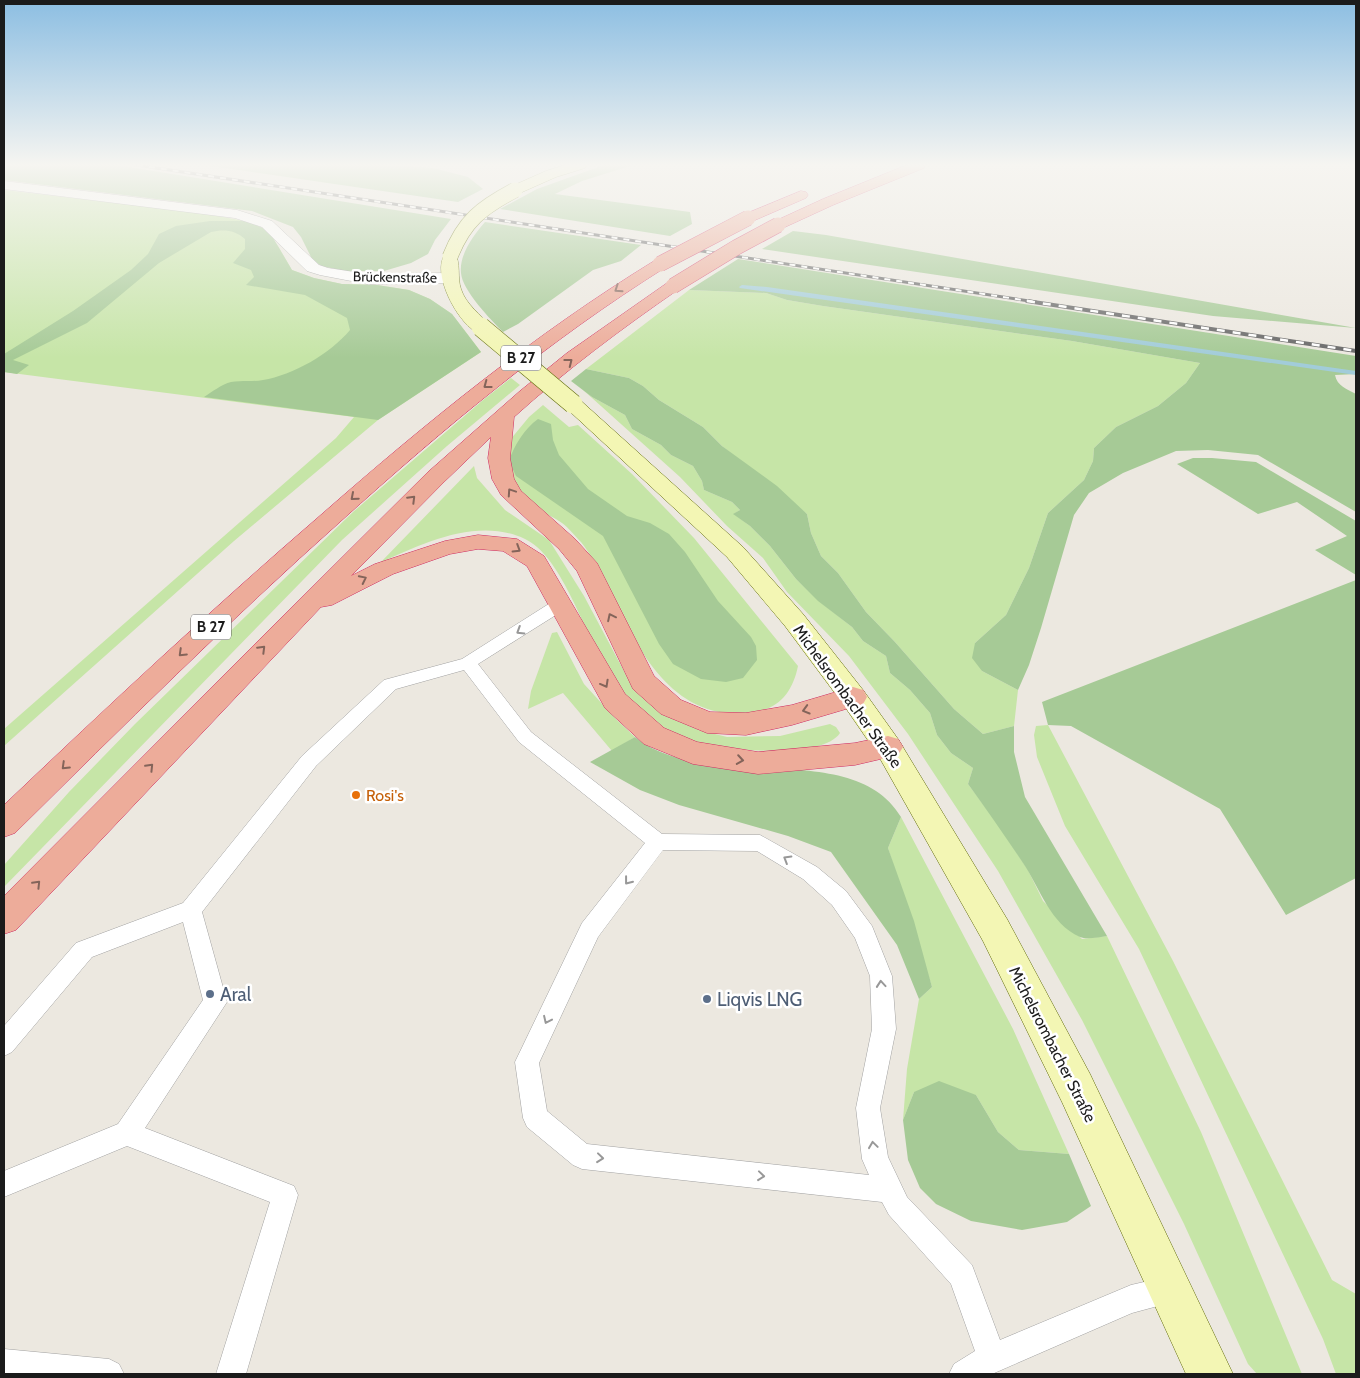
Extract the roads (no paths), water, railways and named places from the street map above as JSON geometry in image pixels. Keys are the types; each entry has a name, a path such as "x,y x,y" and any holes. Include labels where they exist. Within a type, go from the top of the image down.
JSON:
{"highway":[{"name":"B 27","path":"4,824 214,623 460,405 542,342 623,286 726,229"},
{"name":"B 27","path":"4,919 257,654 437,474 569,361 650,301 737,247 770,229"},
{"path":"504,415 499,458 503,479 512,495 567,544 588,568 643,682 671,707 707,722 746,724 792,715 853,697"},
{"path":"304,609 384,569 445,548 478,542 509,544 536,561 615,701 654,736 693,754 758,763 855,754 888,747"}],"main road":[{"name":"Michelsrombacher Straße","path":"461,229 457,236 450,257 449,278 452,292 460,305 481,327 573,404 735,552 794,620 853,697 888,747 995,930 1076,1088 1210,1374"}],"street":[{"name":"Brückenstraße","path":"273,229 313,268 348,277 387,280 449,278"}],"lane":[{"path":"4,1044 84,950 191,910 309,761 390,684 468,662 561,604"},
{"path":"468,662 524,737 658,842 760,843 810,873 839,898 864,933 880,976 884,1029 868,1108 875,1159 898,1206 962,1275 992,1358"},
{"path":"658,842 590,930 527,1062 536,1118 582,1156 890,1190"},
{"path":"4,1184 127,1133 215,1002 191,910"},
{"path":"127,1133 285,1195 231,1374"},
{"path":"964,1374 992,1358 1131,1299 1170,1290"},
{"path":"4,1364 109,1374"}],"waterway":[{"path":"742,287 1356,373"}],"railway":[{"path":"559,229 1036,302"},
{"path":"1027,301 1356,351"}],"place":[{"name":"Rosi's","path":"356,795"},
{"name":"Aral","path":"210,994"},
{"name":"Liqvis LNG","path":"707,999"}]}
